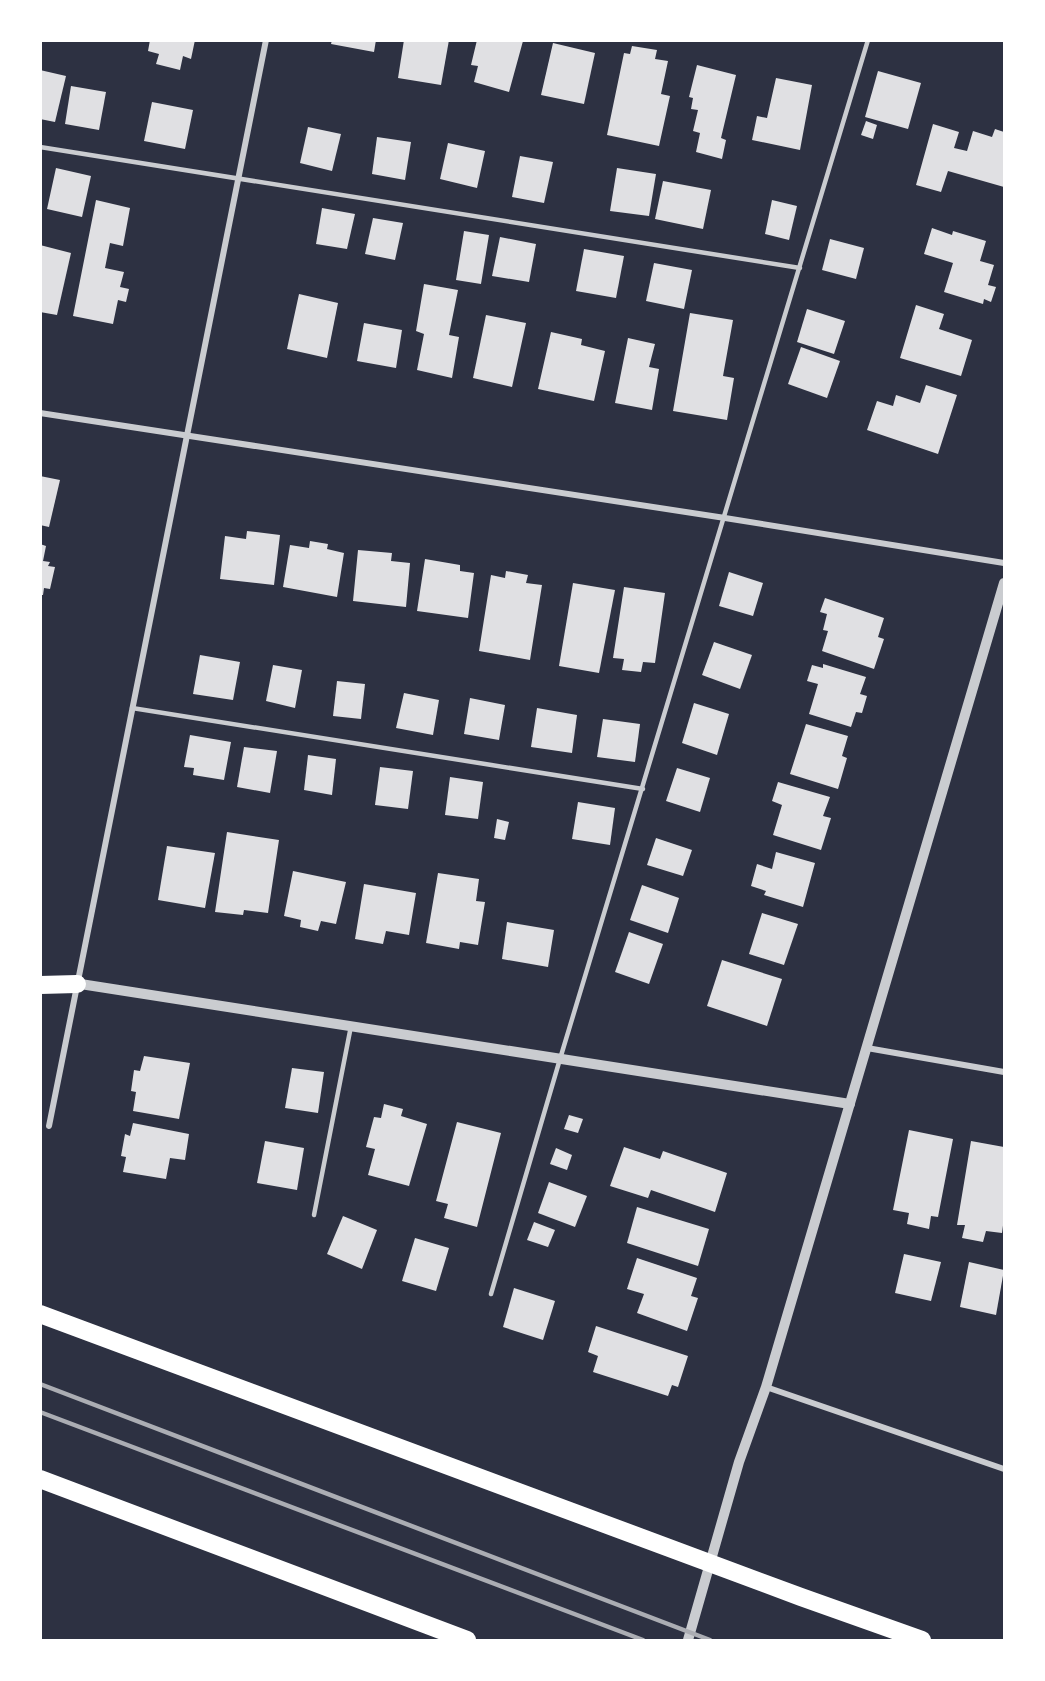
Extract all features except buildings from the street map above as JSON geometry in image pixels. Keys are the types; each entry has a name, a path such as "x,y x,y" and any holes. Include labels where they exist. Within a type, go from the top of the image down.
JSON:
{"highway":[{"path":"40,986 77,984"},
{"path":"40,1314 922,1641"},
{"path":"40,1479 467,1641"}],"street":[{"path":"49,1126 266,40"},
{"path":"40,412 1005,563"},
{"path":"688,1641 739,1462 766,1387 1005,583"},
{"path":"40,977 850,1104"},
{"path":"867,1048 1005,1072"},
{"path":"766,1387 1005,1469"}],"lane":[{"path":"491,1294 868,40"},
{"path":"40,147 800,268"},
{"path":"132,708 643,789"},
{"path":"314,1215 351,1025"}],"railway":[{"path":"40,1384 710,1640"},
{"path":"40,1412 643,1640"}]}
